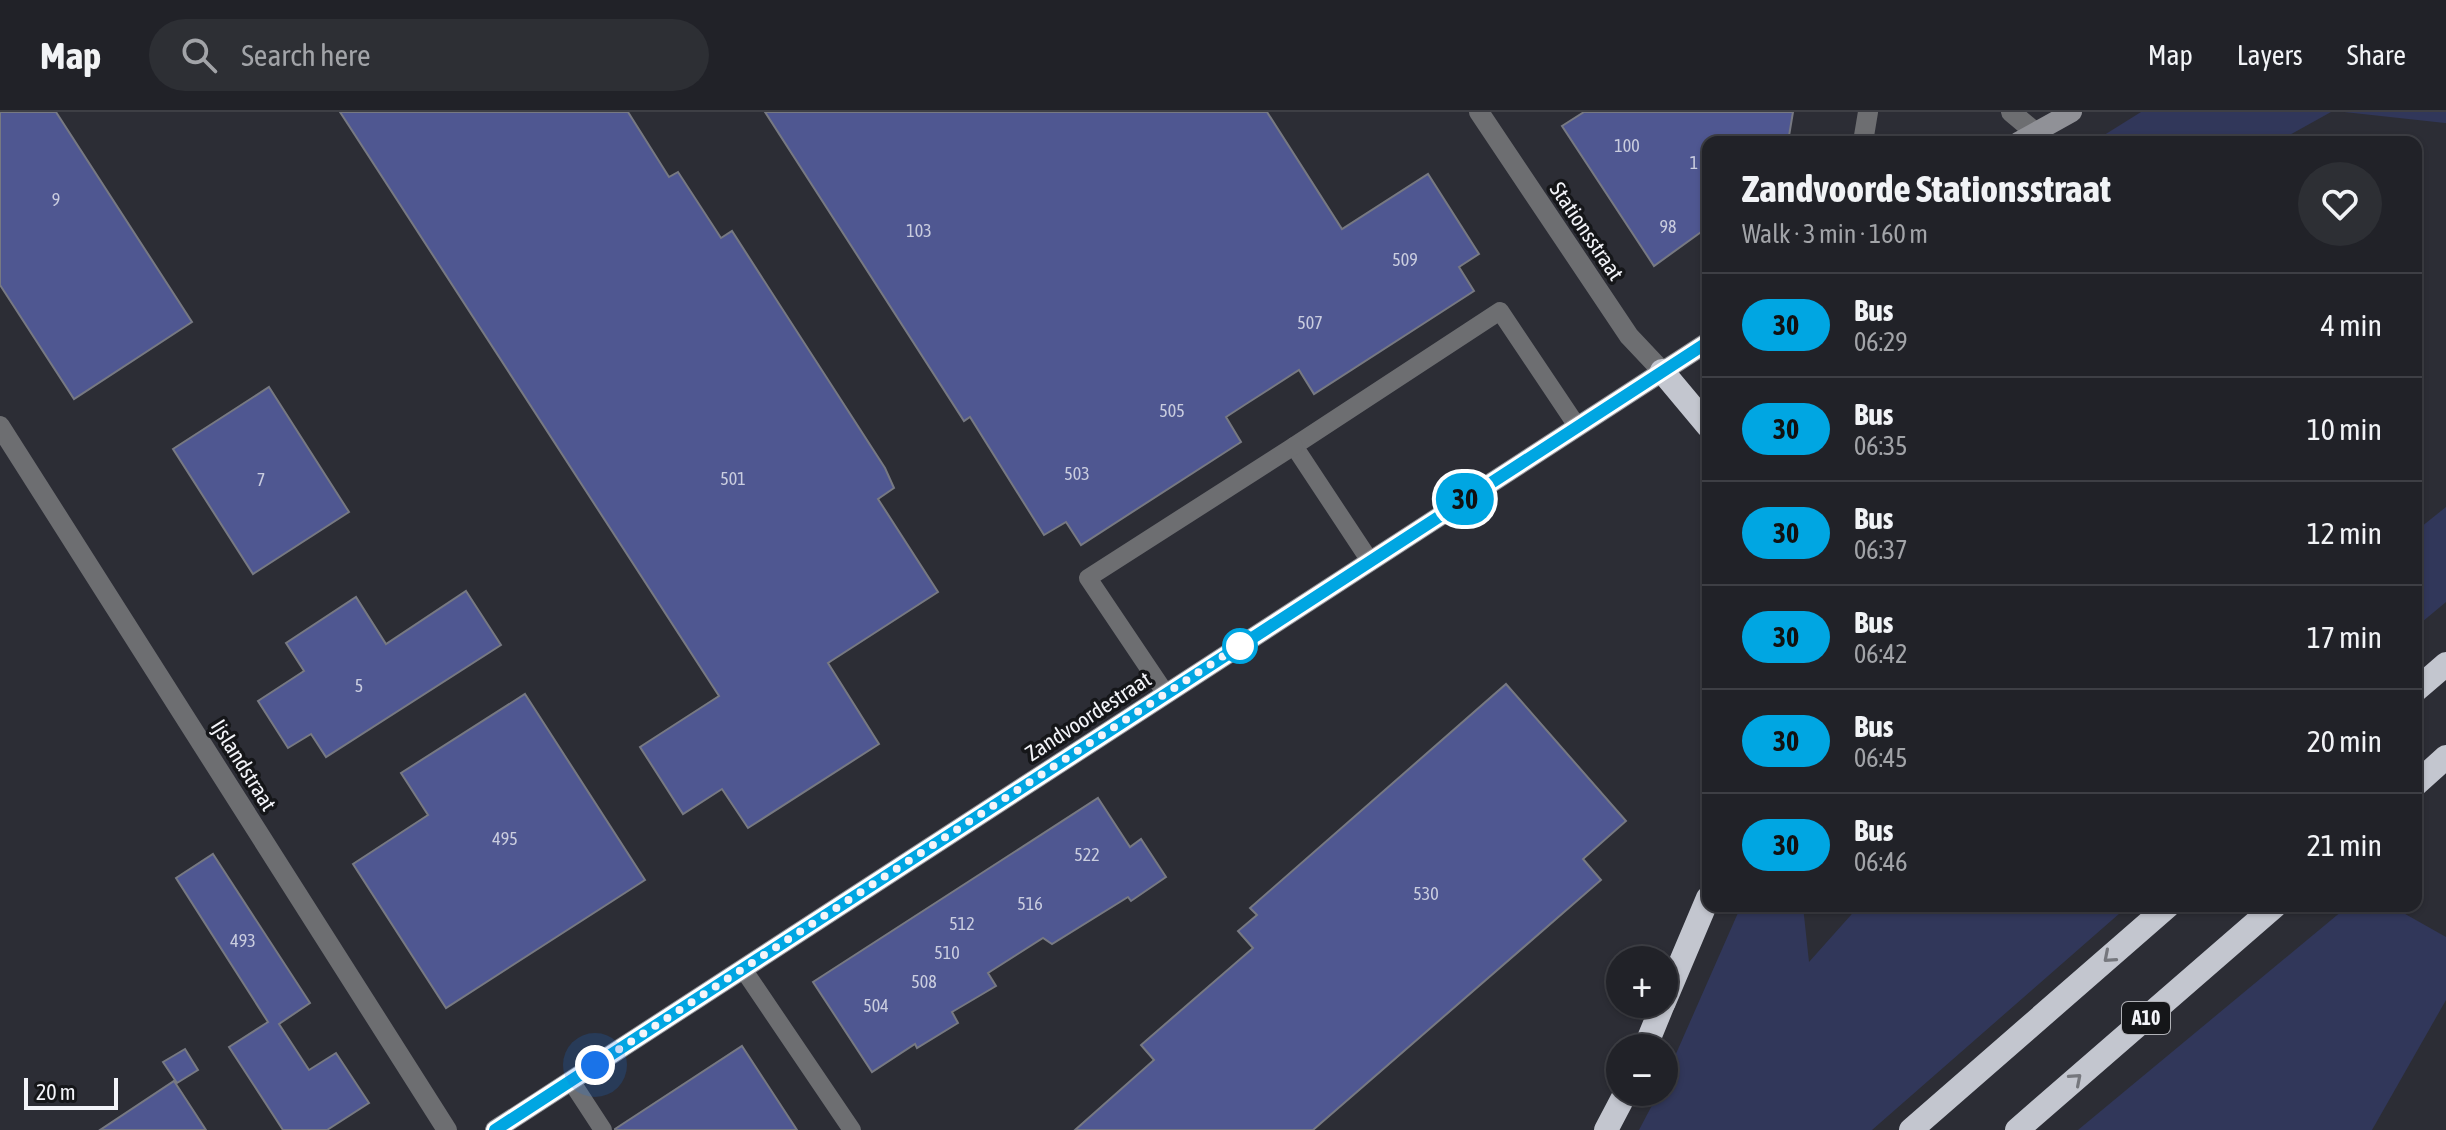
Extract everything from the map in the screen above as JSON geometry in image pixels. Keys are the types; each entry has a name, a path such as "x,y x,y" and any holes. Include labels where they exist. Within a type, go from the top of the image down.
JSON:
{"highway":[{"path":"1662,371 1702,419"},
{"path":"2422,664 2446,648"},
{"path":"2422,685 2446,664"},
{"path":"2422,779 2446,757"},
{"path":"1678,970 1702,912"},
{"path":"1911,1130 2161,912"},
{"name":"A10","path":"2017,1130 2268,912"},
{"path":"1606,1130 1619,1106"}],"main road":[{"path":"2029,136 2072,112"},
{"name":"Zandvoordestraat","path":"495,1130 1702,346"}],"street":[{"path":"1864,136 1868,112"},
{"path":"2011,112 2023,136"},
{"name":"Stationsstraat","path":"1486,114 1629,336 1662,371"},
{"name":"Ijslandstraat","path":"0,426 447,1130"}],"lane":[{"path":"1166,694 1088,578 1500,311 1577,426"},
{"path":"1294,446 1370,561"},
{"path":"743,969 852,1130"},
{"path":"571,1081 603,1130"}],"shaded area":[{"path":"2141,112 2331,112 2288,136 2103,136"},
{"path":"2344,112 2446,112 2446,123 2445,123"},
{"path":"2446,507 2446,602 2422,622 2422,526"},
{"path":"1738,912 1804,912 1809,962 1854,912 2121,912 1872,1130 1639,1130 1652,1106 1678,1106 1678,1049"},
{"path":"2341,912 2402,912 2446,937 2446,1000 2372,1130 2078,1130"}],"building":[{"path":"0,112 56,112 192,322 74,399 0,285"},
{"path":"340,112 628,112 669,177 678,172 721,238 732,231 885,468 894,488 878,499 938,592 828,663 879,744 748,828 722,789 683,814 640,747 719,696"},
{"path":"765,112 1267,112 1342,229 1428,174 1479,254 1459,267 1474,291 1314,394 1299,370 1246,404 1226,417 1241,442 1081,545 1066,522 1044,535 970,417 964,421"},
{"path":"1584,112 1793,112 1789,136 1702,136 1702,231 1654,266 1562,126"},
{"path":"269,387 349,512 253,574 173,449"},
{"path":"466,591 501,645 326,757 311,734 288,748 258,701 304,671 286,643 356,597 386,644"},
{"path":"1506,684 1626,821 1583,859 1601,880 1313,1130 1075,1130 1154,1060 1141,1045 1253,948 1238,931 1257,915 1250,908"},
{"path":"525,694 645,880 446,1008 353,864 428,815 401,773"},
{"path":"1098,798 1130,847 1141,839 1166,877 1131,901 1128,897 1052,944 1043,938 988,973 996,986 952,1012 958,1023 917,1048 915,1044 872,1072 813,982"},
{"path":"213,854 310,1003 279,1024 309,1070 336,1053 369,1103 327,1130 283,1130 229,1047 268,1022 176,878"},
{"path":"742,1046 797,1130 615,1130 615,1129"},
{"path":"185,1049 198,1070 177,1083 163,1062"},
{"path":"174,1081 206,1130 100,1130"}],"bus line":[{"name":"30","path":"495,1130 1702,346"}],"route":[{"path":"595,1065 1242,644 1240,646"}]}
